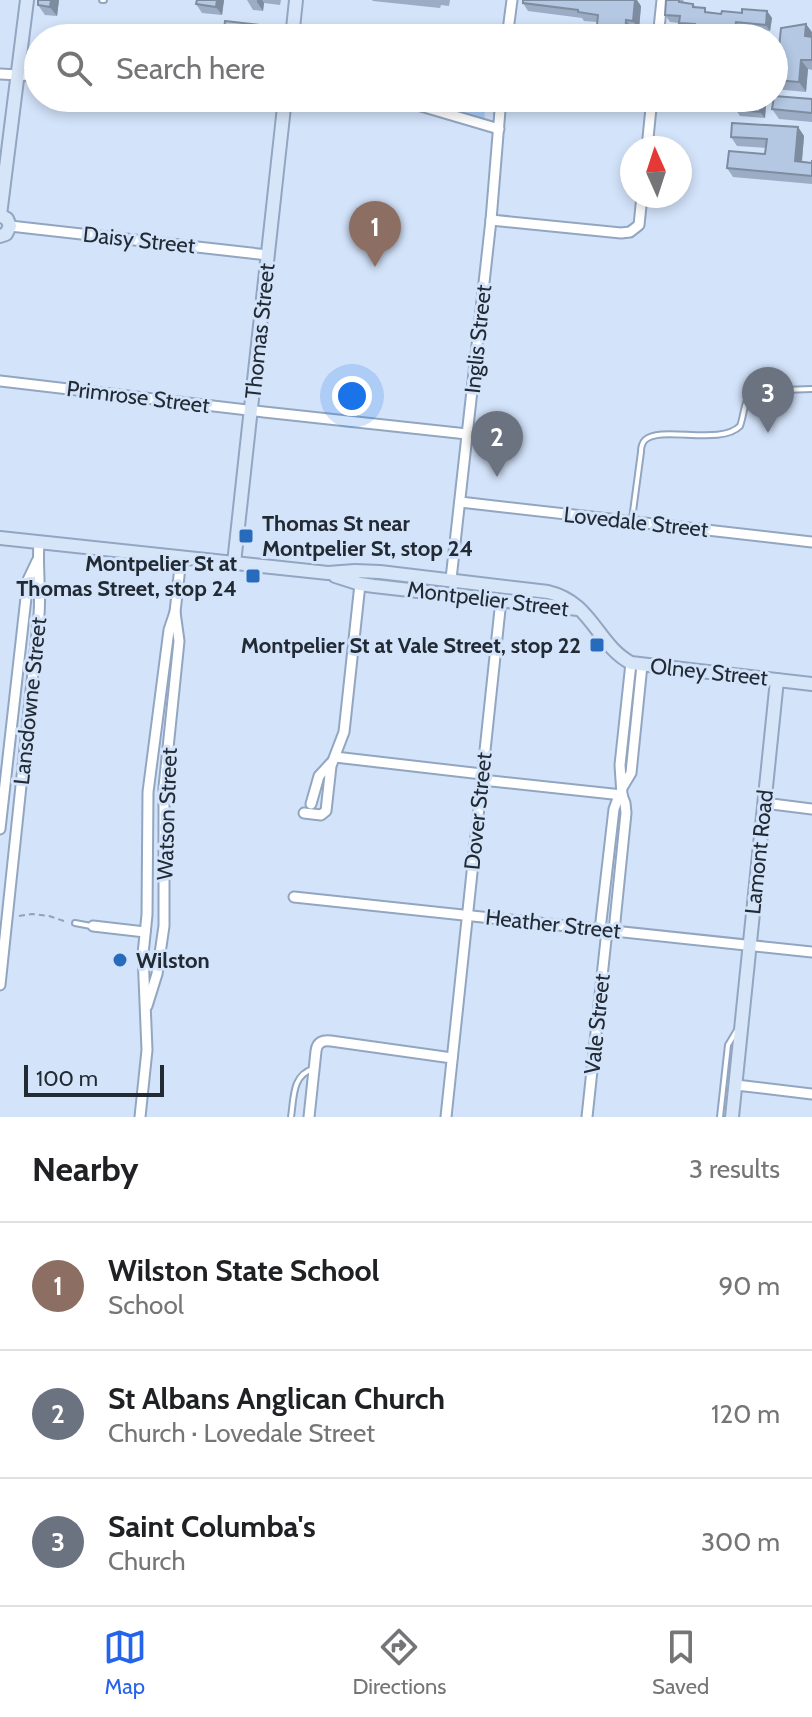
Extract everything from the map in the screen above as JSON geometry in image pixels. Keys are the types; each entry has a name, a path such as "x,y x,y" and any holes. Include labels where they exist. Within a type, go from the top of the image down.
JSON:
{"street":[{"path":"0,236 6,234 10,226 7,219 0,215 27,0"},
{"path":"293,24 296,0"},
{"path":"509,24 512,0"},
{"path":"659,24 662,0"},
{"path":"0,74 24,76"},
{"name":"Thomas Street","path":"234,563 284,112"},
{"path":"447,112 499,129"},
{"name":"Inglis Street","path":"451,579 500,112"},
{"path":"648,136 651,112"},
{"path":"491,220 631,236 639,225 641,208"},
{"name":"Daisy Street","path":"10,226 268,255"},
{"name":"Primrose Street","path":"0,381 467,434"},
{"name":"Lovedale Street","path":"460,502 812,542"},
{"name":"Montpelier Street","path":"0,538 328,573 376,572 451,579 554,593 581,610"},
{"name":"Lansdowne Street","path":"0,985 39,615 39,542"},
{"name":"Watson Street","path":"140,1117 147,1050 143,954 147,915 148,785 181,558"},
{"name":"Lansdowne Street","path":"0,829 28,580 37,561"},
{"name":"Montpelier Street","path":"328,573 360,584 581,610"},
{"path":"304,813 321,815 325,812 334,759 344,732 360,584"},
{"name":"Dover Street","path":"446,1117 501,600"},
{"name":"Olney Street","path":"581,610 619,655 637,664 812,684"},
{"name":"Watson Street","path":"146,1013 157,974 163,932 164,787 179,641 175,612"},
{"name":"Vale Street","path":"587,1117 607,930 614,809 631,773 637,664"},
{"name":"Lamont Road","path":"732,1117 777,680"},
{"path":"334,759 622,792"},
{"path":"311,804 320,774 334,759"},
{"path":"764,803 812,809"},
{"name":"Heather Street","path":"294,897 812,952"},
{"path":"93,926 145,932"},
{"path":"309,1117 319,1043 331,1041 452,1058"},
{"path":"736,1085 812,1094"}],"lane":[{"path":"632,522 641,452 647,438 730,434 740,426 751,393 812,389"},
{"path":"72,922 93,926"},
{"name":"Lamont Road","path":"720,1117 728,1045 741,1024"},
{"path":"291,1117 297,1080 304,1072 314,1068"}],"path":[{"path":"17,915 49,916 72,922"}],"green space":[{"path":"461,112 485,112 484,119"}],"building":[{"path":"38,0 51,0 50,7 38,5"},
{"path":"197,0 217,0 216,7 196,4"},
{"path":"523,0 635,0 633,21 626,20 626,24 597,24 598,15 523,3"},
{"path":"666,0 679,0 693,4 693,7 705,8 705,12 721,14 722,11 742,13 742,9 767,11 766,24 679,23 680,16 665,15"},
{"path":"806,24 805,36 812,37 812,60 801,60 799,82 788,81 788,27"},
{"path":"788,97 812,99 812,113 788,111"},
{"path":"732,123 798,127 795,161 812,163 812,176 727,168 729,151 765,154 767,139 731,137"}],"place":[{"name":"Wilston State School","path":"375,267"},
{"name":"Saint Columba's","path":"768,433"},
{"name":"St Albans Anglican Church","path":"497,477"},
{"name":"Thomas St near Montpelier St, stop 24","path":"246,536"},
{"name":"Montpelier St at Thomas Street, stop 24","path":"253,576"},
{"name":"Montpelier St at Vale Street, stop 22","path":"597,645"},
{"name":"Wilston","path":"120,960"}]}
